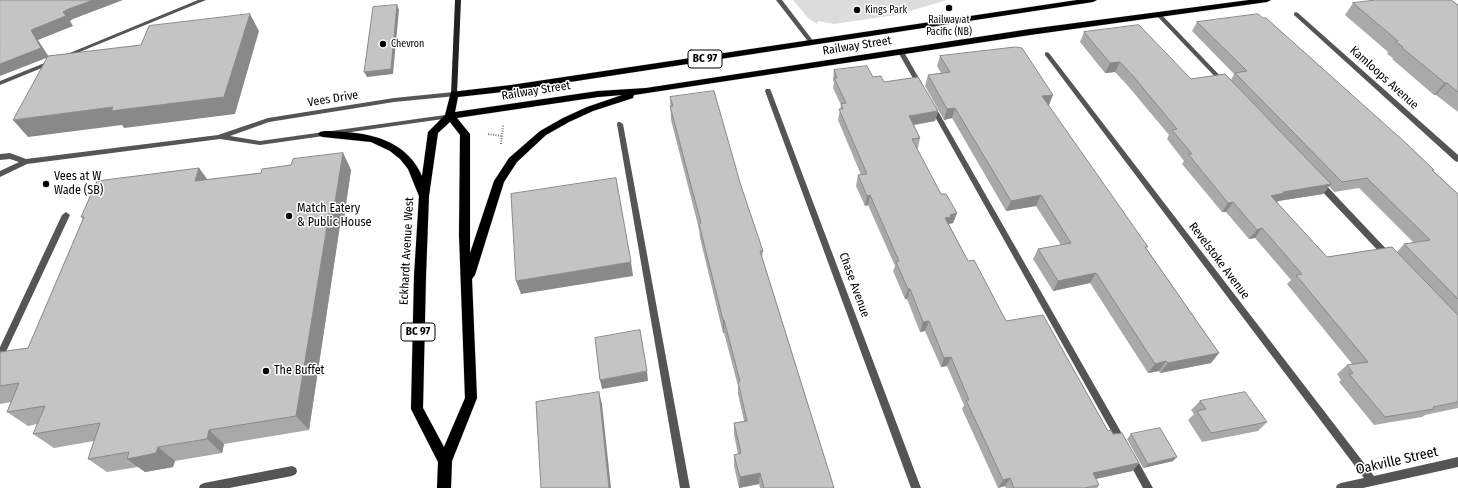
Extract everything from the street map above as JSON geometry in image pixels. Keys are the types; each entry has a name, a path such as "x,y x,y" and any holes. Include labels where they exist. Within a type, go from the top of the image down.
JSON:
{"highway":[{"name":"Railway Street","path":"454,94 511,88 1093,0"},
{"name":"Railway Street","path":"450,116 598,94 646,91 1158,14 1268,0"},
{"path":"466,283 499,181 513,160 543,133 566,120 590,110 646,91"},
{"path":"444,488 445,460 471,398 464,235 465,134 450,116 454,94"},
{"name":"Eckhardt Avenue West","path":"445,460 417,409 420,276 424,196 433,132 450,116"},
{"path":"323,134 371,138 389,144 398,151 412,167 424,196"}],"main road":[{"path":"454,94 458,0"}],"street":[{"path":"0,83 203,0"},
{"path":"779,0 812,43"},
{"path":"1158,14 1228,87"},
{"name":"Kamloops Avenue","path":"1296,14 1458,159"},
{"path":"901,52 1148,488"},
{"name":"Revelstoke Avenue","path":"1047,54 1372,481"},
{"name":"Chase Avenue","path":"768,91 916,488"},
{"name":"Vees Drive","path":"0,174 26,162 218,137 268,120 394,100 454,94"},
{"name":"Vees Drive","path":"218,137 260,143 450,116"},
{"path":"620,124 685,488"},
{"name":"Vees Drive","path":"0,157 10,156 26,162"},
{"path":"1315,179 1392,260"},
{"path":"0,356 66,214"},
{"name":"Oakville Street","path":"1341,488 1458,462"},
{"path":"204,488 292,470"}],"path":[{"path":"501,148 503,124"},
{"path":"488,134 502,136"}],"shaded area":[{"name":"Kings Park","path":"793,0 947,0 896,15 834,24 819,21 817,24 808,18"}],"building":[{"path":"0,0 93,0 66,10 63,12 66,16 31,30 41,48 0,64"},
{"path":"1376,0 1451,0 1458,5 1458,92 1401,47 1403,47 1396,42 1398,41 1353,3"},
{"name":"Chevron","path":"397,5 391,69 364,72 373,7"},
{"path":"250,14 224,97 111,111 113,107 13,120 48,56 141,45 149,26"},
{"path":"1258,14 1263,18 1266,18 1407,144 1458,194 1458,299 1404,244 1430,240 1367,178 1342,182 1235,73 1247,71 1197,22"},
{"path":"1139,25 1191,79 1225,74 1331,184 1283,192 1284,193 1271,196 1327,257 1392,247 1458,315 1458,402 1433,407 1434,409 1385,417 1349,374 1353,373 1347,365 1368,362 1296,275 1302,274 1262,228 1257,230 1233,202 1228,203 1188,154 1192,154 1172,130 1177,129 1133,76 1120,62 1110,63 1084,32"},
{"path":"1016,47 1022,48 1053,95 1042,96 1148,247 1145,247 1219,353 1168,363 1166,361 1155,364 1096,273 1058,281 1038,249 1071,243 1041,195 1011,201 955,108 947,109 928,75 950,72 940,56"},
{"path":"867,66 873,77 881,76 884,82 918,77 938,111 909,116 920,138 912,139 941,194 946,194 957,213 950,215 951,217 945,218 968,261 974,260 1006,321 1043,315 1108,431 1111,430 1113,434 1122,433 1139,463 1093,473 1099,485 1085,488 1014,488 1010,478 1003,480 966,400 969,400 951,357 944,358 929,321 923,322 910,289 908,289 896,262 899,261 870,195 867,196 858,175 867,174 839,109 843,109 841,104 846,103 834,78 837,78 834,70"},
{"path":"714,91 741,186 763,251 760,251 834,488 764,488 760,473 740,477 734,455 741,453 734,423 747,421 738,382 740,381 723,320 699,224 701,223 670,106 673,106 670,97"},
{"path":"343,153 334,208 330,208 296,416 209,430 207,439 158,447 156,453 127,459 129,452 88,459 100,423 33,434 45,406 7,412 19,383 0,386 0,352 28,348 84,217 81,217 97,181 199,168 195,181 261,173 262,169 291,165 293,159"},
{"path":"616,178 631,262 516,281 511,194"},
{"path":"640,330 647,371 600,380 595,338"},
{"path":"599,392 609,488 541,488 536,402"},
{"path":"1245,392 1267,422 1211,433 1197,411 1206,409 1200,401"},
{"path":"1160,428 1177,457 1148,464 1131,434"}],"place":[{"name":"Railway at Pacific (NB)","path":"949,8"},
{"name":"Kings Park","path":"857,10"},
{"name":"Chevron","path":"383,44"},
{"name":"Vees at W Wade (SB)","path":"46,184"},
{"name":"Match Eatery & Public House","path":"289,216"},
{"name":"The Buffet","path":"266,371"}]}
